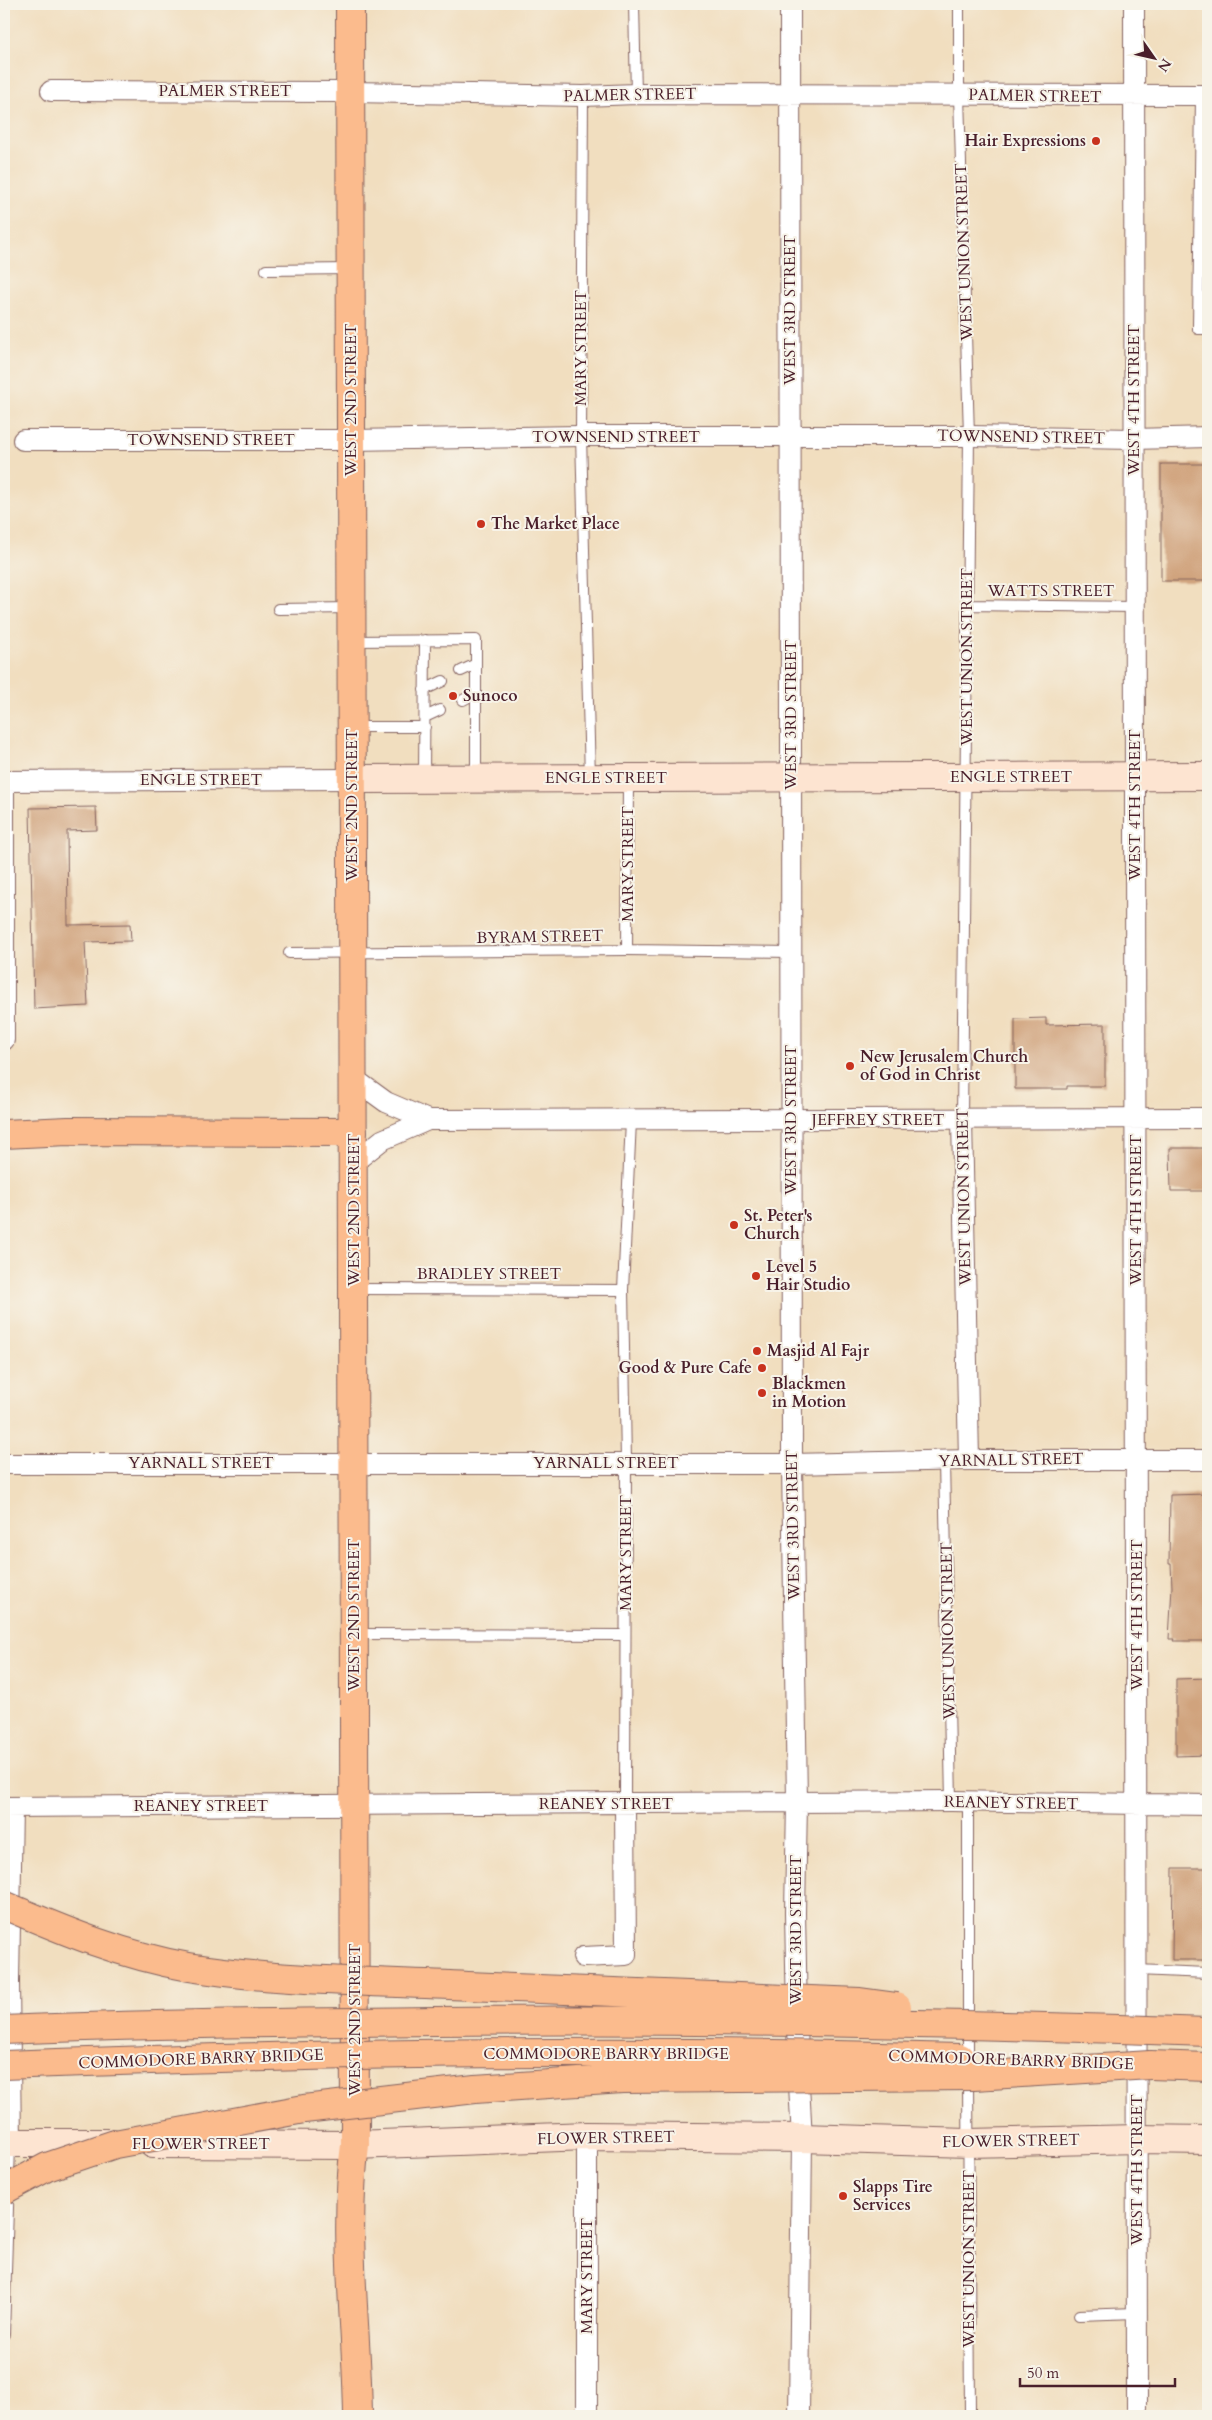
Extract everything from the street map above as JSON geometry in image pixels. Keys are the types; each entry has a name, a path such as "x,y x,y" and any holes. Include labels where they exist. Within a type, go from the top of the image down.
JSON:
{"main road":[{"name":"WEST 2ND STREET","path":"350,4 355,2145 351,2180 351,2291 357,2364 358,2416"},
{"path":"4,1134 68,1131 354,1132"},
{"path":"4,1905 51,1926 126,1952 188,1966 252,1975 620,1993 860,2002 1027,2026"},
{"name":"COMMODORE BARRY BRIDGE","path":"4,2030 233,2024 573,2019 835,2021 1208,2032"},
{"name":"COMMODORE BARRY BRIDGE","path":"4,2065 392,2054 631,2053 854,2055 1208,2067"},
{"path":"4,2190 47,2168 115,2144 304,2109 475,2089 622,2079 974,2076 1150,2065"}],"street":[{"name":"WEST 3RD STREET","path":"790,4 792,1464 797,1802 795,1913 797,2058 802,2138 799,2416"},
{"name":"WEST 4TH STREET","path":"1134,4 1137,2416"},
{"name":"PALMER STREET","path":"51,91 350,92 583,96 636,94 1205,96"},
{"name":"TOWNSEND STREET","path":"23,440 351,440 581,436 969,436 1134,439 1208,437"},
{"name":"ENGLE STREET","path":"4,781 1208,776"},
{"path":"4,781 4,1040"},
{"path":"353,1078 392,1106 414,1112 428,1120"},
{"name":"JEFFREY STREET","path":"428,1120 631,1121 1208,1118"},
{"name":"WEST UNION STREET","path":"962,1119 969,1460"},
{"path":"353,1163 382,1140 428,1120"},
{"name":"YARNALL STREET","path":"4,1464 626,1462 792,1464 969,1460 1208,1460"},
{"name":"REANEY STREET","path":"8,1807 797,1802 960,1802 1137,1806 1208,1805"},
{"name":"MARY STREET","path":"583,1957 626,1955 625,1804"},
{"path":"7,2143 8,1807"},
{"name":"MARY STREET","path":"587,2136 587,2416"},
{"name":"FLOWER STREET","path":"7,2143 355,2145 587,2136 802,2138 968,2143 1138,2138 1208,2140"}],"lane":[{"path":"634,4 636,94"},
{"name":"WEST UNION STREET","path":"959,4 959,95 969,436 962,1119"},
{"name":"MARY STREET","path":"583,96 581,436 590,778"},
{"path":"1205,96 1198,330 1208,329"},
{"path":"266,270 351,270"},
{"name":"WATTS STREET","path":"968,605 1135,607"},
{"path":"278,609 352,608"},
{"path":"424,779 425,640"},
{"path":"352,641 476,640 476,779"},
{"path":"461,672 476,664"},
{"path":"424,690 443,681"},
{"path":"463,700 476,694"},
{"path":"352,727 424,722 440,710"},
{"name":"MARY STREET","path":"627,950 628,778"},
{"name":"BYRAM STREET","path":"289,953 353,954 627,950 791,952"},
{"name":"MARY STREET","path":"625,1804 626,1462 624,1290 631,1121"},
{"name":"BRADLEY STREET","path":"354,1289 624,1290"},
{"name":"WEST UNION STREET","path":"944,1461 960,1802 968,2143 970,2416"},
{"path":"354,1634 625,1635"},
{"path":"1136,1970 1208,1974"},
{"path":"4,2334 7,2143"},
{"path":"1079,2315 1136,2314"}],"building":[{"path":"1161,464 1208,464 1208,581 1161,581"},
{"path":"96,807 97,830 67,831 68,925 130,924 131,941 85,942 88,1006 34,1009 30,808"},
{"path":"1046,1018 1046,1025 1105,1024 1105,1086 1067,1086 1067,1089 1015,1089 1015,1019"},
{"path":"1170,1148 1208,1148 1208,1191 1171,1191"},
{"path":"1208,1494 1208,1641 1173,1641 1174,1639 1169,1639 1172,1587 1171,1564 1169,1564 1170,1495"},
{"path":"1208,1678 1208,1755 1176,1756 1176,1679"},
{"path":"1173,1868 1208,1868 1208,1960 1172,1960"}],"place":[{"name":"Hair Expressions","path":"1096,141"},
{"name":"The Market Place","path":"481,524"},
{"name":"Sunoco","path":"453,696"},
{"name":"New Jerusalem Church of God in Christ","path":"850,1066"},
{"name":"St. Peter's Church","path":"734,1225"},
{"name":"Level 5 Hair Studio","path":"756,1276"},
{"name":"Masjid Al Fajr","path":"757,1351"},
{"name":"Good & Pure Cafe","path":"762,1368"},
{"name":"Blackmen in Motion","path":"762,1393"},
{"name":"Slapps Tire Services","path":"843,2196"}]}
